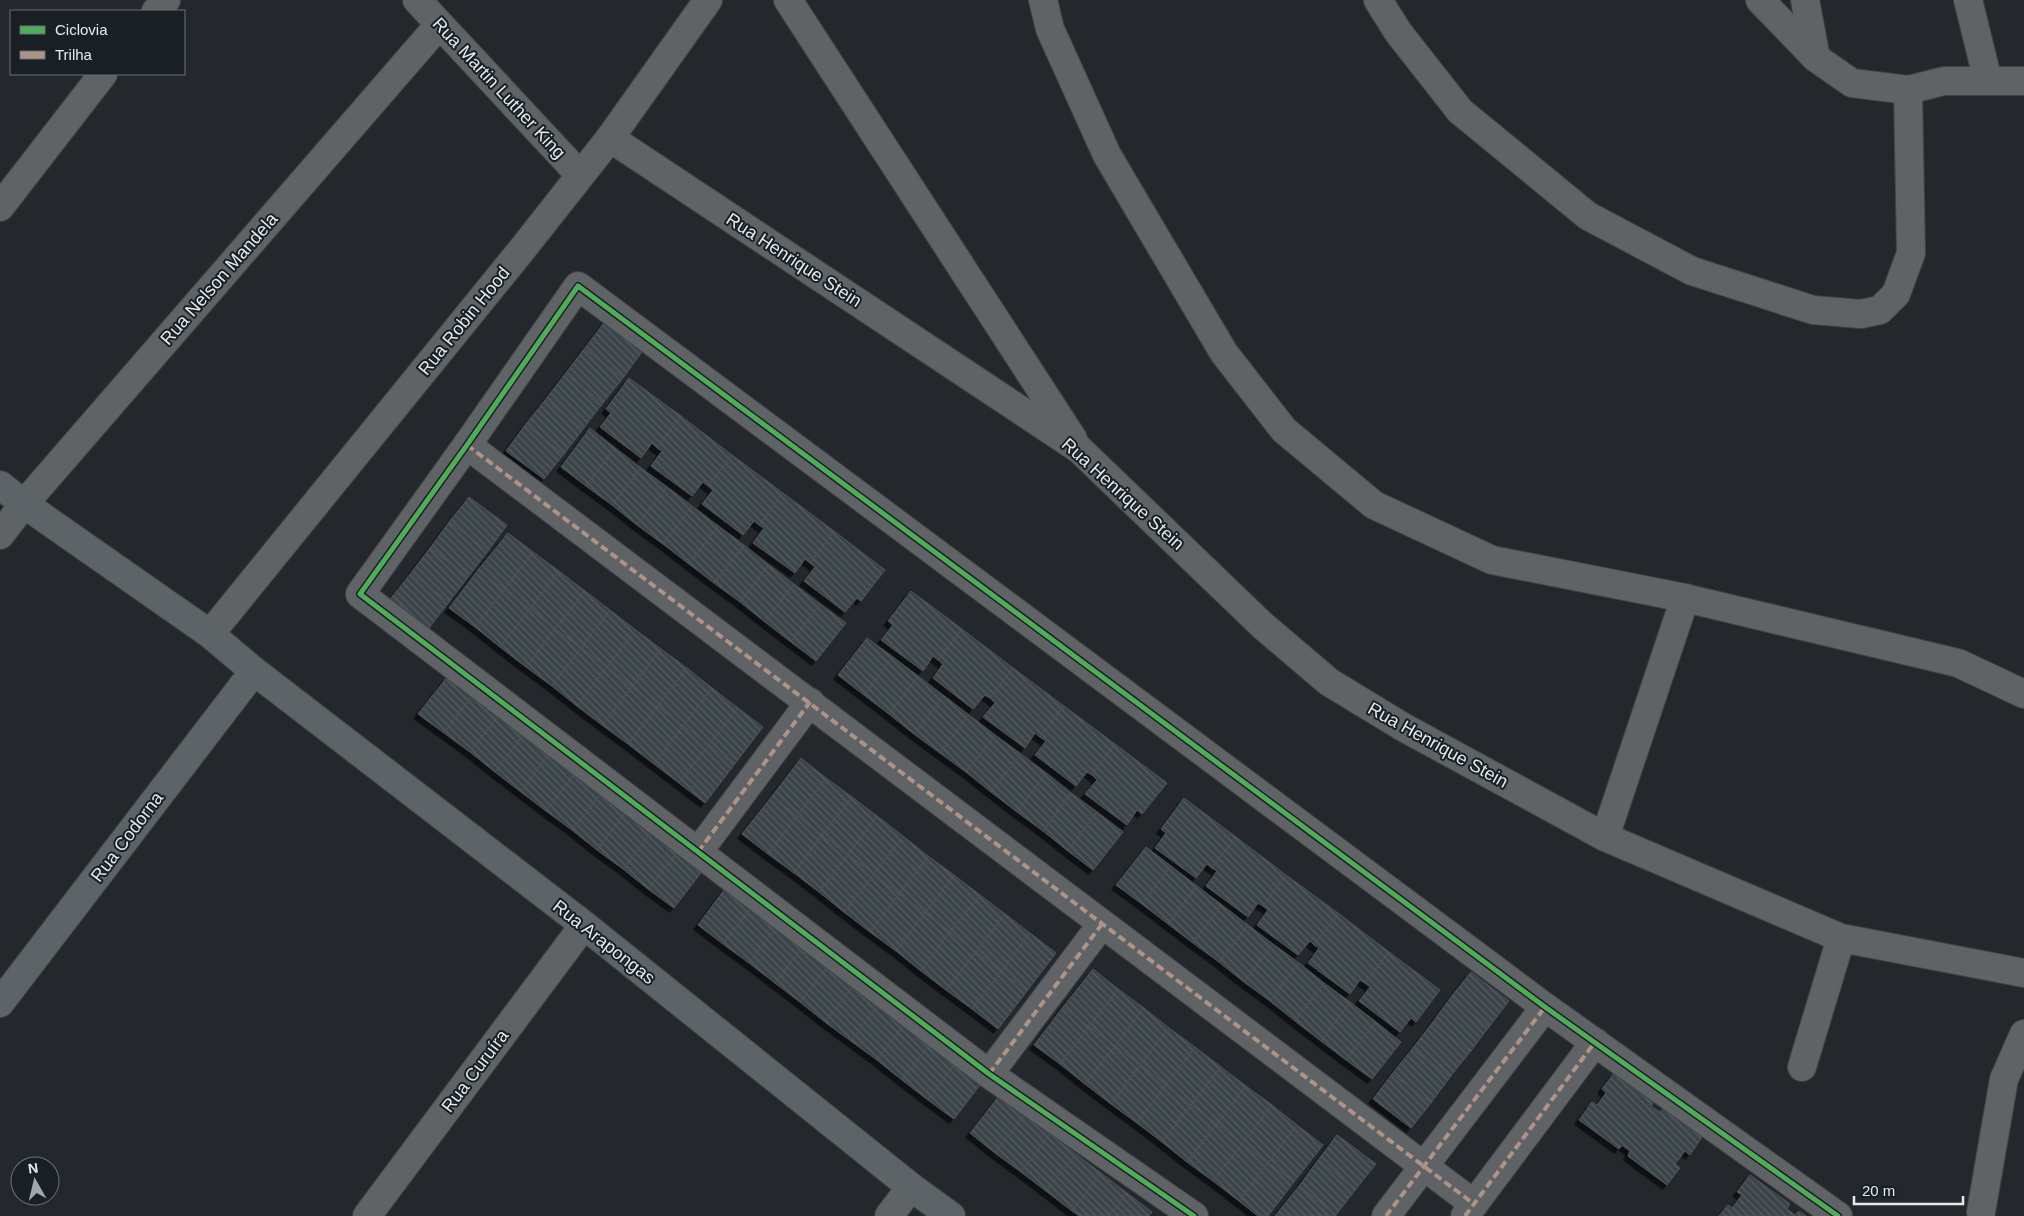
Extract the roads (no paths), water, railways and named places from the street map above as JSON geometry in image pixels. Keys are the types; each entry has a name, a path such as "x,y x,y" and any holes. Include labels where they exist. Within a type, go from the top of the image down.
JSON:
{"street":[{"path":"157,10 166,0"},
{"name":"Rua Martin Luther King","path":"417,0 580,175"},
{"name":"Rua Robin Hood","path":"210,634 610,138 708,0"},
{"path":"788,0 1079,449"},
{"path":"1043,0 1050,29 1107,155 1224,353 1284,430 1374,505 1492,560 1685,598 1958,663 2024,694"},
{"path":"1378,0 1398,32 1460,110 1588,216 1692,271 1814,310 1860,314 1880,310 1896,294 1911,252 1908,90"},
{"path":"1760,0 1816,58 1852,84 1908,90 1944,81 2024,81"},
{"path":"1805,0 1816,58"},
{"path":"1968,0 1988,81"},
{"name":"Rua Nelson Mandela","path":"0,535 24,504 439,25"},
{"path":"0,207 102,75"},
{"name":"Rua Henrique Stein","path":"610,138 1079,449 1262,625 1329,682 1403,727 1605,837 1842,938 2024,973"},
{"path":"1194,1216 989,1074 360,594 578,286 1545,1007 1838,1216"},
{"path":"467,445 810,702 1424,1168 1470,1210 1595,1042"},
{"path":"0,485 24,504"},
{"name":"Rua Arapongas","path":"24,504 210,634 254,671 584,925 911,1187 951,1216"},
{"path":"1605,837 1685,598"},
{"name":"Rua Codorna","path":"0,1003 254,671"},
{"path":"698,852 810,702"},
{"path":"989,1074 1102,924"},
{"name":"Rua Curuíra","path":"367,1216 584,925"},
{"path":"1802,1068 1842,938"},
{"path":"1386,1216 1545,1007"},
{"path":"1981,1212 2004,1079 2024,1034"},
{"path":"889,1216 911,1187"}]}
